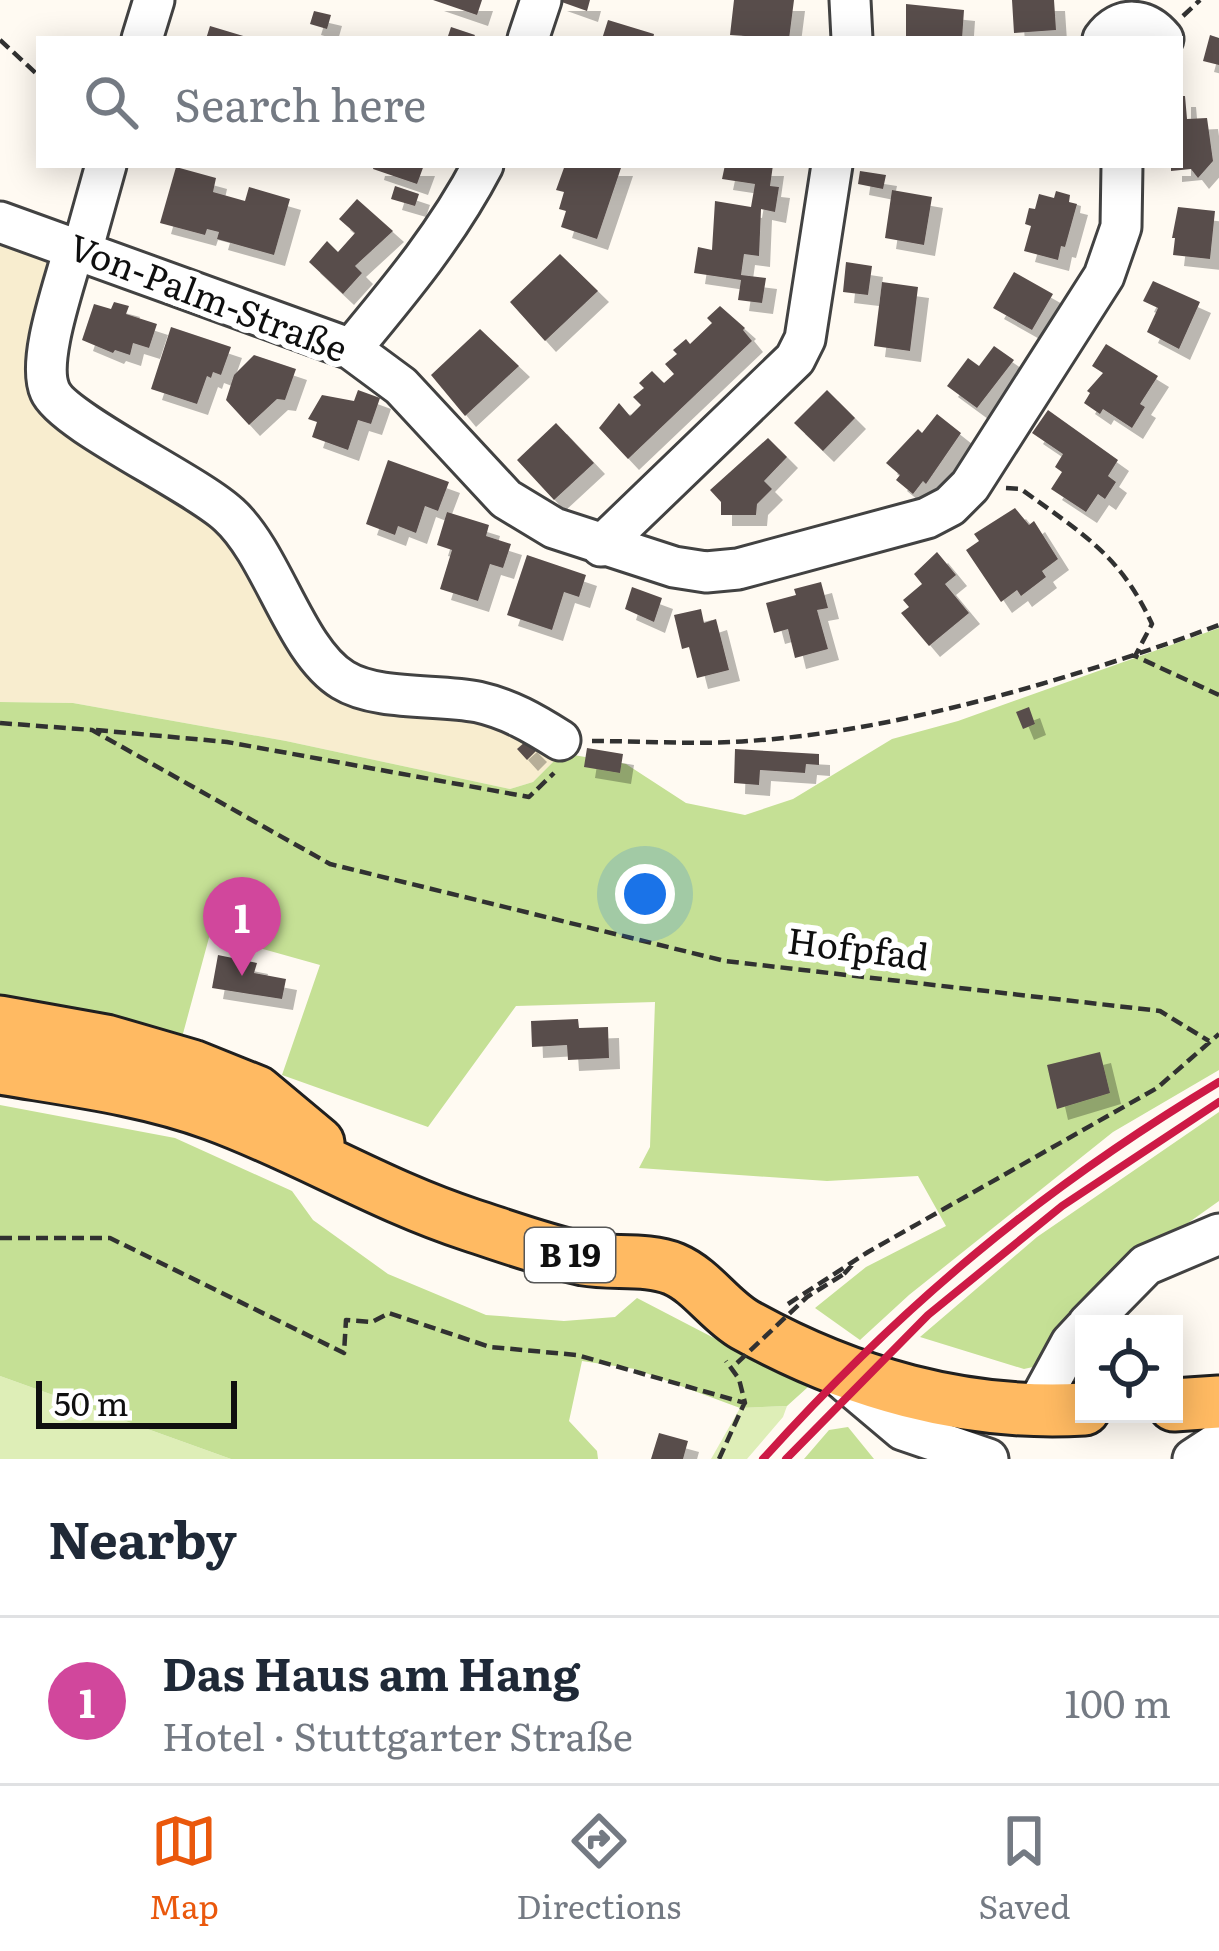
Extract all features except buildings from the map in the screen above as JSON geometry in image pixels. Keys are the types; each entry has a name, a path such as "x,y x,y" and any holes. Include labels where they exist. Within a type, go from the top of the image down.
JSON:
{"main road":[{"name":"B 19","path":"0,1022 106,1041 192,1066 257,1092 368,1187"},
{"name":"B 19","path":"0,1068 154,1097 213,1114 418,1208 552,1251 589,1260 672,1268 697,1283 736,1320 743,1354 826,1365 969,1406 1059,1410"},
{"path":"1183,1404 1219,1402"}],"street":[{"path":"143,36 154,0"},
{"path":"529,36 541,0"},
{"path":"850,0 852,36"},
{"path":"1107,36 1122,23 1137,21 1160,36"},
{"path":"105,168 48,351 49,389 68,413 231,516 316,655 344,681 406,695 475,701 518,714 560,740"},
{"path":"350,349 413,275 460,208 480,168"},
{"path":"601,546 795,359 805,339 832,168"},
{"name":"Von-Palm-Straße","path":"0,222 350,349 401,386 506,499 528,515 601,546 706,572 737,569 927,518 950,506 970,486 1104,276 1121,226 1122,168"},
{"path":"1097,1315 1146,1265 1219,1234"},
{"path":"1059,1410 1070,1342 1075,1337"},
{"path":"826,1365 900,1444 988,1459"},
{"path":"969,1406 1014,1459"},
{"path":"1193,1459 1219,1442"}],"path":[{"path":"0,40 36,73"},
{"path":"970,486 1021,490 1101,547 1135,585 1152,624 1135,656"},
{"path":"92,730 227,742 529,797 554,778 560,740 749,742 886,721 1135,656 1219,625"},
{"path":"1135,656 1219,694"},
{"name":"Hofpfad","path":"0,723 92,730 330,864 725,961 1160,1011 1209,1041"},
{"path":"719,1459 745,1403 743,1354 798,1294 1157,1088 1219,1034"},
{"path":"0,1238 110,1238 344,1353 346,1320 372,1322 389,1313 490,1347 577,1355 745,1403"},
{"path":"743,1354 807,1297 844,1274 856,1259"}],"shaded area":[{"path":"0,244 64,266 42,398 215,520 309,659 462,707 562,753 533,782 510,789 286,741 73,703 0,702"}],"green space":[{"path":"1219,628 1219,1070 1113,1132 909,1295 860,1340 815,1308 866,1267 946,1226 918,1176 827,1181 639,1168 650,1147 655,1002 516,1006 428,1127 282,1075 320,965 210,934 181,1041 0,1010 0,702 73,703 286,741 510,789 533,782 562,753 626,764 686,803 745,815 793,799 892,739 958,721"},
{"path":"0,1105 175,1138 292,1191 313,1220 388,1274 486,1315 564,1321 615,1317 637,1298 808,1387 787,1406 740,1408 635,1369 582,1361 569,1421 597,1451 598,1459 231,1459 0,1376"},
{"path":"1219,1112 1219,1201 1171,1235 1087,1315 1075,1315 1075,1327 1033,1367 1024,1369 920,1337 1037,1237"},
{"path":"0,1376 231,1459 0,1459"},
{"path":"787,1406 747,1459 711,1459 740,1408"},
{"path":"848,1427 874,1459 804,1459 829,1430"}],"railway":[{"path":"763,1459 868,1350 976,1253 1092,1164 1219,1082"},
{"path":"786,1459 928,1315 1062,1206 1219,1102"}],"place":[{"name":"Das Haus am Hang","path":"242,976"}]}
